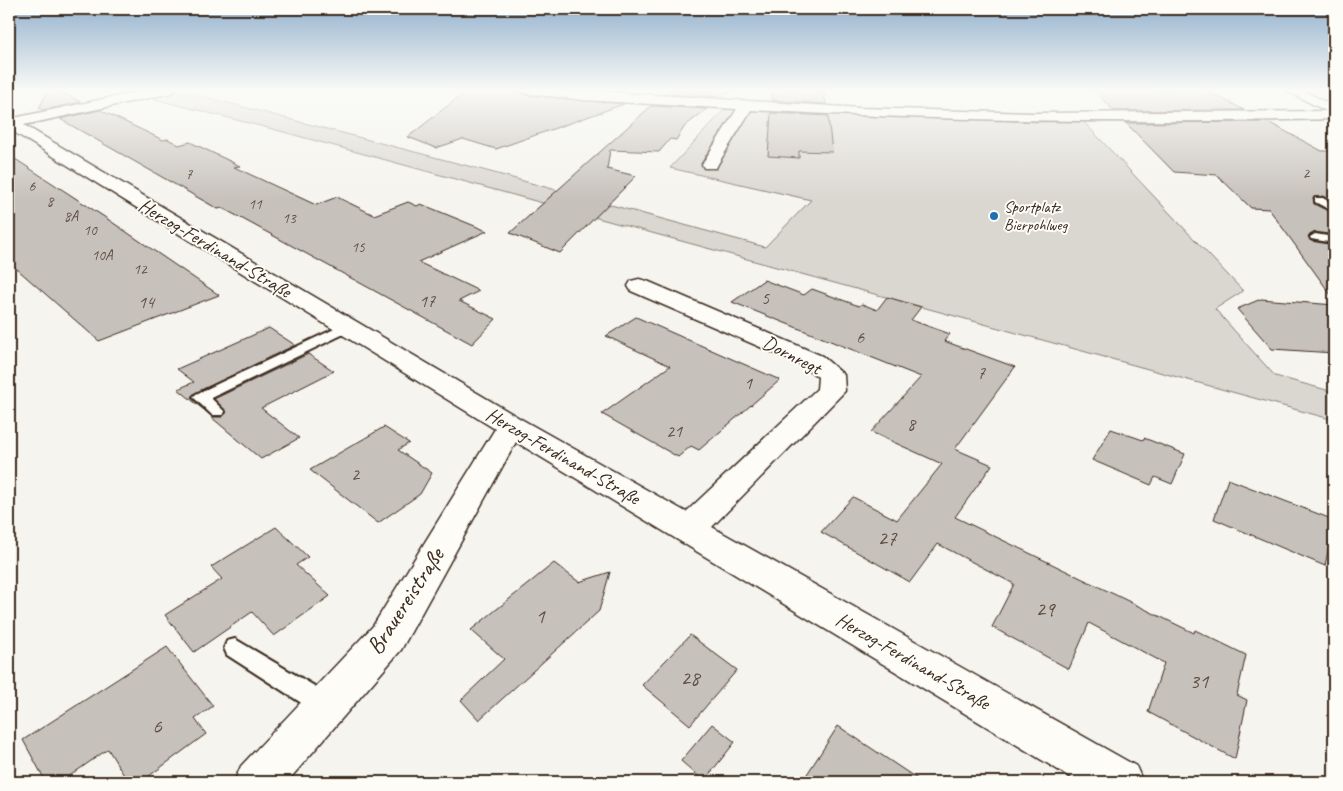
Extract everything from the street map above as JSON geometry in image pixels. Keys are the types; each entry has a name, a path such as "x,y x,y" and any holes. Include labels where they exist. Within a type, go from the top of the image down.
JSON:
{"street":[{"name":"Herzog-Ferdinand-Straße","path":"15,126 345,328 1120,782"},
{"path":"710,164 734,126"},
{"name":"Dornregt","path":"639,286 813,361 831,375 831,391 689,529"},
{"name":"Brauereistraße","path":"257,782 388,638 511,426"}],"lane":[{"path":"1319,200 1334,209"},
{"path":"1315,237 1334,240"},
{"path":"217,412 201,397 345,328"},
{"path":"234,648 326,706"}],"shaded area":[{"path":"260,126 315,126 765,247 811,200 670,168 709,126 1088,126 1243,291 1215,309 1275,376 1334,392 1334,420"}],"building":[{"path":"72,126 133,126 163,140 168,139 179,145 190,142 240,166 234,167 316,205 337,197 374,215 408,202 417,206 421,204 487,231 418,262 479,291 459,301 496,319 472,344 239,217 222,208 218,209"},
{"path":"422,126 562,126 496,149 463,139 436,148 408,137"},
{"path":"629,126 685,126 676,140 670,139 659,152 610,150 607,169 636,176 560,253 510,233"},
{"path":"770,126 829,126 832,152 799,151 799,158 768,156"},
{"path":"1129,126 1275,126 1322,151 1334,151 1334,203 1323,196 1313,198 1314,204 1334,214 1334,235 1315,232 1308,236 1311,241 1334,245 1334,299 1269,209 1251,208 1217,175 1174,172"},
{"path":"9,155 219,295 99,341 9,262"},
{"path":"764,280 804,295 812,289 859,306 862,304 877,310 887,297 921,307 911,320 950,334 944,341 1015,367 955,449 992,465 955,517 1194,633 1195,630 1246,655 1237,695 1247,700 1235,759 1148,712 1164,663 1089,623 1069,669 992,627 1014,584 938,544 910,582 821,532 853,497 897,520 942,464 871,432 921,377 732,302"},
{"path":"1261,299 1334,305 1334,353 1272,349 1237,309"},
{"path":"636,317 780,380 699,450 691,446 678,457 602,414 670,366 606,336"},
{"path":"269,328 295,345 195,393 192,398 209,414 178,389 194,382 177,369"},
{"path":"308,354 334,371 261,408 299,438 261,459 211,417 222,417 227,412 214,399"},
{"path":"384,427 409,443 398,450 432,473 420,494 378,523 310,470"},
{"path":"1111,429 1143,440 1144,438 1185,454 1172,484 1155,477 1151,485 1092,460"},
{"path":"1228,479 1334,520 1325,566 1214,519"},
{"path":"276,527 308,557 296,565 330,596 274,636 252,612 194,652 165,615 222,579 211,567"},
{"path":"554,563 579,582 610,572 599,611 479,720 461,700 504,659 471,630"},
{"path":"690,635 737,670 690,725 642,685"},
{"path":"167,647 213,706 195,719 206,734 141,782 128,782 108,749 61,782 46,782 23,740"},
{"path":"712,724 735,742 704,781 681,761"},
{"path":"838,726 922,782 802,782"}],"place":[{"name":"Sportplatz Bierpohlweg","path":"994,216"}]}
